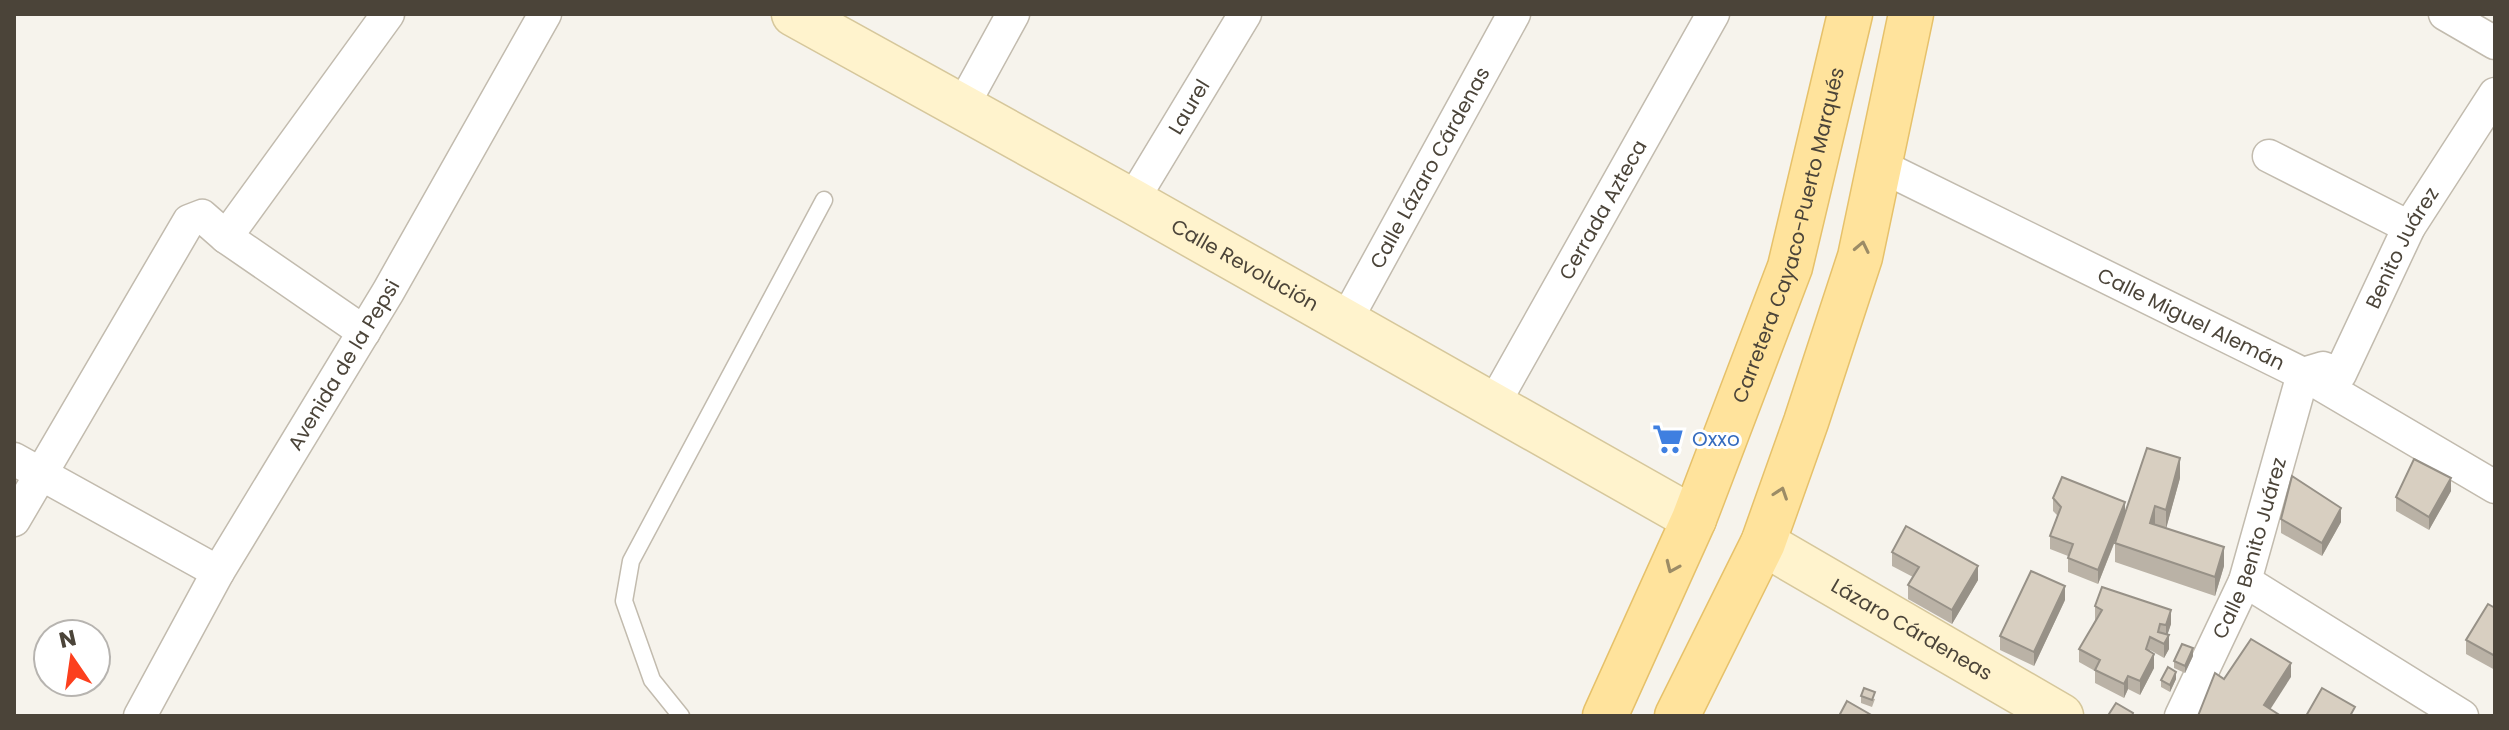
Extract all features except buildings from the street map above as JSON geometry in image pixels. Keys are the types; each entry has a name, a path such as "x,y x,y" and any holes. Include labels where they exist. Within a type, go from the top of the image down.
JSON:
{"main road":[{"name":"Carretera Cayaco-Puerto Marqués","path":"1605,716 1694,519 1790,267 1850,14"},
{"path":"1677,716 1763,543 1860,257 1911,14"}],"street":[{"path":"226,237 388,14"},
{"name":"Avenida de la Pepsi","path":"140,716 218,572 364,332 545,14"},
{"name":"Calle Revolución","path":"794,14 1694,519"},
{"path":"962,107 1013,14"},
{"name":"Laurel","path":"1132,201 1245,14"},
{"name":"Calle Lázaro Cárdenas","path":"1345,322 1514,14"},
{"name":"Cerrada Azteca","path":"1493,405 1713,14"},
{"path":"2445,14 2495,43"},
{"name":"Benito Juárez","path":"2303,374 2323,368 2340,374 2409,227 2495,94"},
{"path":"2269,156 2409,227"},
{"name":"Calle Miguel Alemán","path":"1879,165 2303,374 2495,487"},
{"path":"14,520 27,466 189,221 202,216 226,237 364,332"},
{"name":"Calle Benito Juárez","path":"2181,716 2245,581 2303,374"},
{"path":"27,466 218,572"},
{"name":"Lázaro Cárdeneas","path":"1763,543 2061,716"},
{"path":"2245,581 2462,716"}],"lane":[{"path":"681,716 652,680 624,601 631,561 824,200"}],"place":[{"name":"Oxxo","path":"1668,439"}]}
